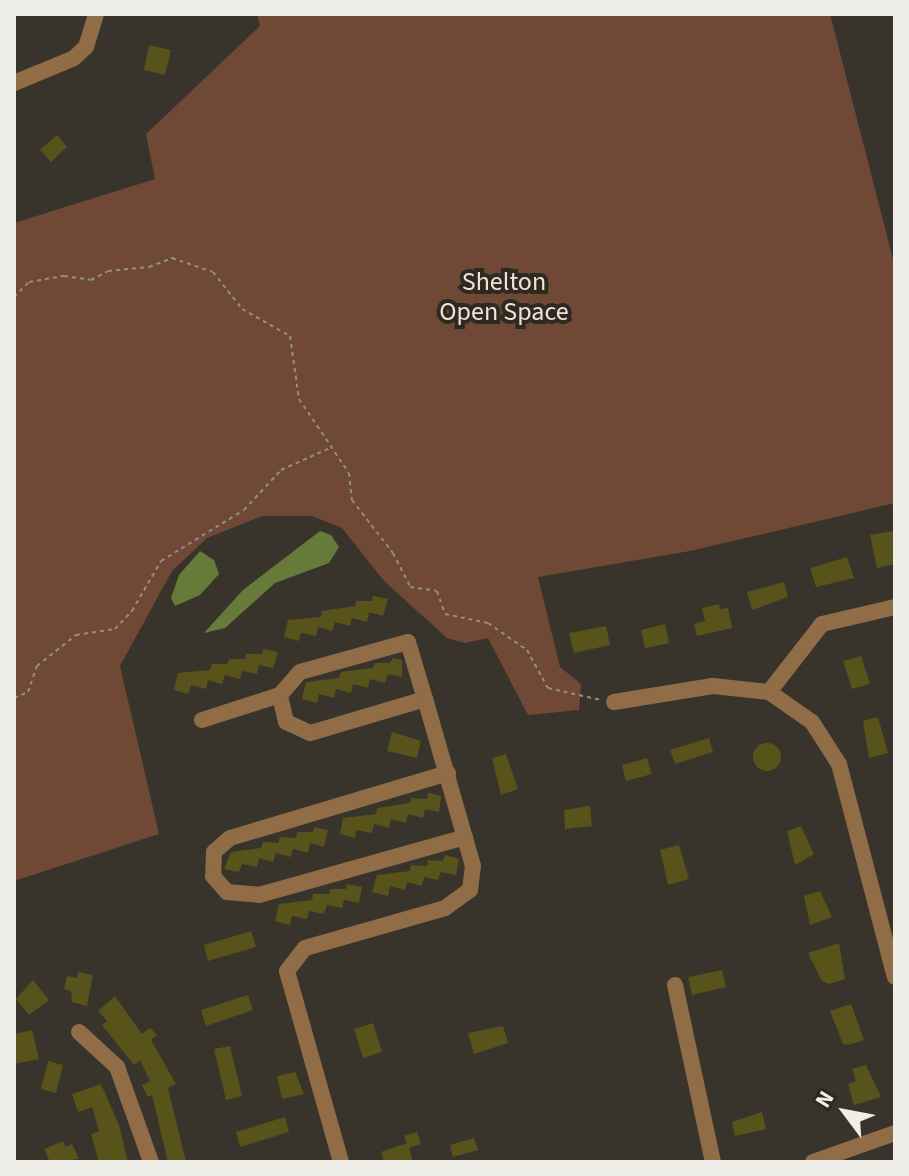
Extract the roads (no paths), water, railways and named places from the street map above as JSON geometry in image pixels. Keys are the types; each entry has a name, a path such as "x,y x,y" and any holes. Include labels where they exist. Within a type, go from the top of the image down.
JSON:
{"street":[{"path":"14,83 74,58 86,47 96,14"},
{"path":"769,692 822,624 895,607"},
{"path":"202,720 280,695 300,672 408,642 448,773 474,876 460,901 305,948 288,965 288,982 341,1162"},
{"path":"614,702 713,686 769,692 812,722 839,764 895,977"},
{"path":"280,695 286,722 310,733 425,699"},
{"path":"448,773 230,838 214,852 213,876 227,892 259,895 465,837"},
{"path":"675,985 713,1162"},
{"path":"79,1032 117,1067 151,1162"},
{"path":"813,1162 895,1133"}],"park label":[{"name":"Shelton Open Space","path":"504,297"}]}
